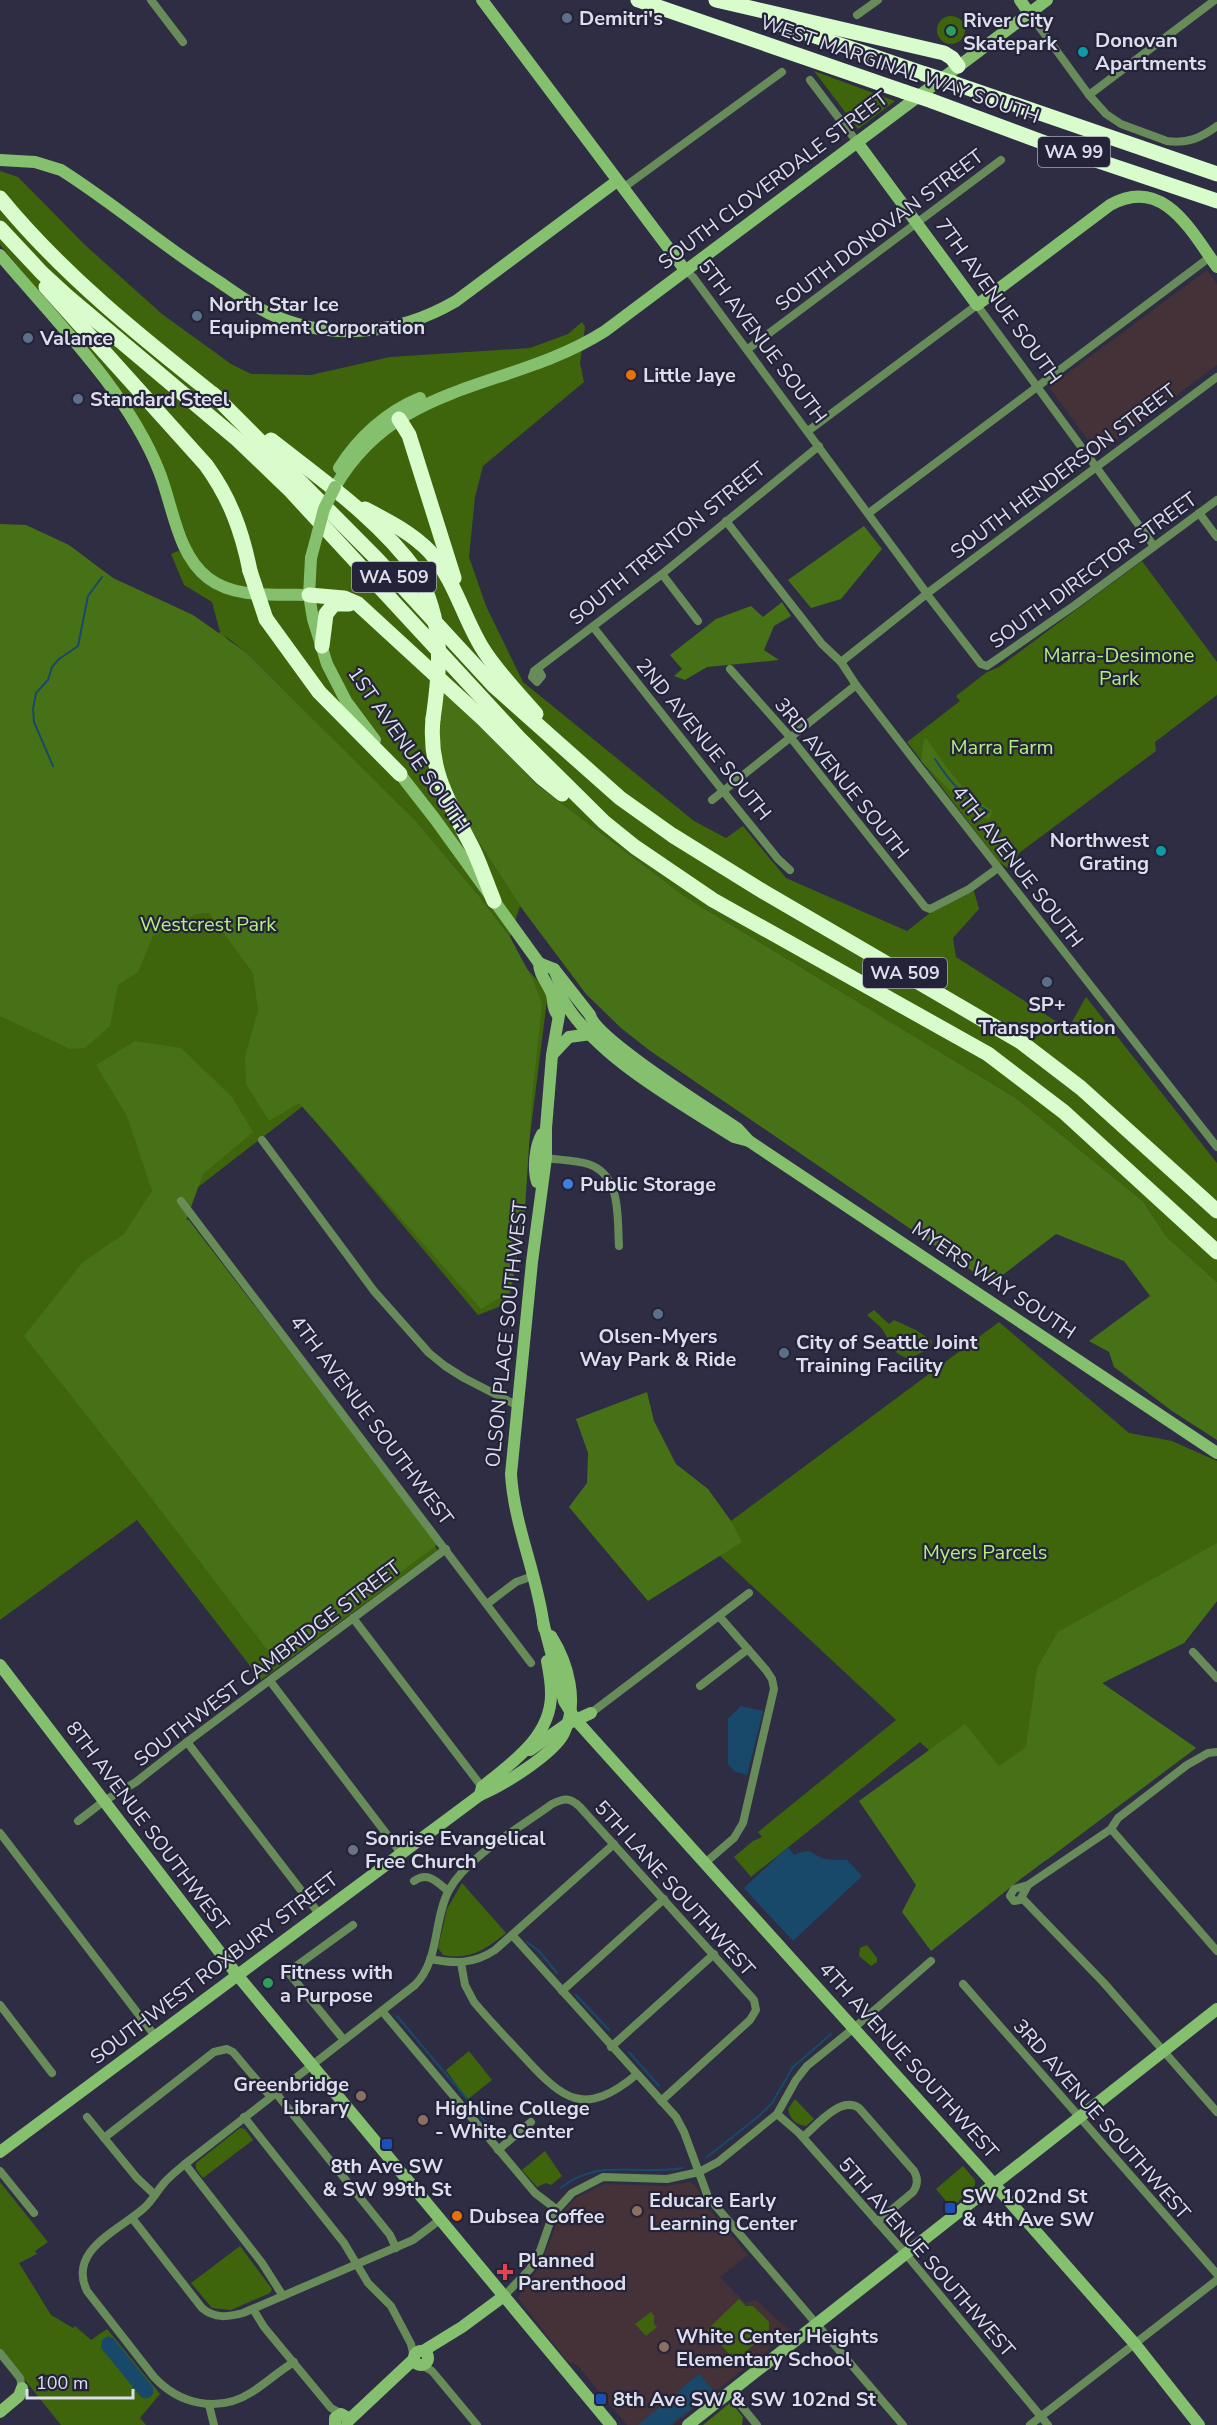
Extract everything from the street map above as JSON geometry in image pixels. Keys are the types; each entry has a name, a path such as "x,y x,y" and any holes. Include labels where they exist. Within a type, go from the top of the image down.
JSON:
{"highway":[{"name":"WEST MARGINAL WAY SOUTH","path":"638,0 1217,201"},
{"name":"WEST MARGINAL WAY SOUTH","path":"711,0 1217,174"},
{"path":"716,0 944,53 958,66"},
{"name":"WA 509","path":"0,198 68,272 137,333 213,394 377,559 494,686 620,798 672,835 764,892 924,984 1039,1054 1081,1088 1217,1211"},
{"path":"0,229 61,305 206,465 232,507 266,619 319,692 400,774"},
{"name":"WA 509","path":"0,229 81,309 221,425 289,489 519,738 604,822 635,847 713,900 988,1054 1064,1112 1217,1252"},
{"path":"213,394 424,546 440,565 478,641 499,671 576,759"},
{"path":"399,419 409,435 467,618"},
{"path":"340,487 397,546 417,573 431,604 437,621 440,644 432,748 439,782 474,852 494,901"},
{"path":"309,595 344,598 358,604 474,710 542,778 588,814 604,822"},
{"path":"322,646 324,620 329,609 339,604 358,604"}],"street":[{"path":"151,0 183,42"},
{"name":"5TH AVENUE SOUTH","path":"482,0 620,185 748,349 927,594 981,664 987,666"},
{"path":"857,15 878,0"},
{"path":"1020,0 1089,95 1106,114 1121,124 1167,141 1183,142 1199,138 1217,126"},
{"name":"SOUTH CLOVERDALE STREET","path":"309,595 311,558 324,509 368,444 399,419 434,399 558,357 591,339 1047,0"},
{"path":"1089,95 1215,0"},
{"path":"0,160 35,162 61,170 202,271 267,312 281,318 320,329 355,332 394,328 438,312 456,301 782,72"},
{"name":"7TH AVENUE SOUTH","path":"810,80 918,223 1154,546"},
{"name":"SOUTH DONOVAN STREET","path":"748,349 1001,160"},
{"path":"808,431 1110,205 1124,199 1145,197 1163,202 1176,212 1213,262 1037,386 869,513"},
{"path":"0,255 105,379 130,416 159,471 182,540 195,566 208,579 228,589 247,593 309,595"},
{"name":"SOUTH CLOVERDALE STREET","path":"340,487 338,470 348,454 385,419 416,399 496,372 513,372"},
{"name":"SOUTH HENDERSON STREET","path":"841,662 927,594 1217,377"},
{"name":"SOUTH TRENTON STREET","path":"538,669 594,628 819,446"},
{"name":"SOUTH DIRECTOR STREET","path":"987,666 1217,500"},
{"path":"1199,513 1217,537"},
{"name":"4TH AVENUE SOUTH","path":"726,521 822,645 841,662 856,685 1217,1147"},
{"path":"662,574 698,621"},
{"name":"1ST AVENUE SOUTH","path":"309,595 313,619 327,664 346,700 545,968"},
{"name":"2ND AVENUE SOUTH","path":"594,628 778,859 790,870"},
{"name":"3RD AVENUE SOUTH","path":"730,669 791,738 927,909 969,889 998,868"},
{"path":"712,800 856,685"},
{"name":"OLSON PLACE SOUTHWEST","path":"545,968 543,980 552,994 553,1009 561,1005"},
{"name":"MYERS WAY SOUTH","path":"545,968 561,1005 622,1062 734,1137 749,1141"},
{"name":"MYERS WAY SOUTH","path":"545,968 590,1015 591,1020 638,1060 738,1129 749,1141 1217,1453"},
{"path":"561,1005 573,1006 587,1020 591,1020"},
{"name":"OLSON PLACE SOUTHWEST","path":"545,1721 552,1694 543,1622 512,1489 511,1474 540,1191 546,1158 552,1055 561,1005"},
{"path":"552,1055 570,1037 591,1034"},
{"name":"OLSON PLACE SOUTHWEST","path":"540,1191 536,1176 536,1158 539,1139 546,1128"},
{"path":"262,1140 374,1291 429,1353 464,1378 518,1406"},
{"path":"546,1158 586,1164 594,1167 607,1178 615,1194 619,1246"},
{"name":"4TH AVENUE SOUTHWEST","path":"181,1200 531,1663"},
{"name":"SOUTHWEST CAMBRIDGE STREET","path":"78,1821 104,1801 136,1782 446,1550"},
{"path":"487,1604 516,1582 533,1576"},
{"name":"SOUTHWEST ROXBURY STREET","path":"481,1791 494,1789 545,1754 577,1721 749,1593"},
{"path":"705,1863 734,1838 743,1822 773,1696 773,1683 766,1670 719,1617"},
{"path":"353,1618 481,1791"},
{"path":"524,1754 577,1721 564,1701 543,1622"},
{"name":"OLSON PLACE SOUTHWEST","path":"543,1622 560,1650 566,1666 577,1721"},
{"path":"700,1686 748,1649"},
{"path":"1193,1652 1217,1678"},
{"name":"8TH AVENUE SOUTHWEST","path":"0,1665 238,1976 611,2425"},
{"path":"270,1681 401,1854"},
{"name":"SOUTHWEST ROXBURY STREET","path":"0,2152 320,1915 481,1791 524,1754 545,1721"},
{"name":"4TH AVENUE SOUTHWEST","path":"577,1721 994,2184 1135,2344 1199,2425"},
{"path":"187,1742 320,1915"},
{"path":"1217,1752 1208,1753 1187,1765 1118,1818 1111,1828 1028,1886 1022,1898 1104,1983 1217,2112"},
{"name":"5TH LANE SOUTHWEST","path":"448,1891 466,1866 552,1804 563,1799 575,1802 752,1997 756,2007 750,2020 661,2101"},
{"path":"1111,1828 1217,1951"},
{"path":"0,1833 155,2036"},
{"path":"430,1959 461,1963 488,1955 513,1936 614,1844"},
{"path":"294,2361 251,2393 238,2399 209,2405 180,2397 163,2387 154,2377 87,2291 83,2279 83,2268 91,2250 144,2208 166,2180 244,2116 421,1979 430,1959 448,1891 429,1877 420,1876 414,1881"},
{"path":"562,1991 664,1899"},
{"path":"344,2040 288,1972 353,1924"},
{"path":"513,1936 676,2117 708,2196 903,2425"},
{"path":"611,2047 714,1954"},
{"path":"253,2309 264,2327 340,2420 504,2296 530,2269 556,2209 572,2193 603,2177 667,2180 699,2172 718,2162 777,2114 801,2073 930,1961"},
{"path":"461,1963 465,1985 474,2001 555,2090 576,2098 597,2098 615,2092 636,2075"},
{"name":"3RD AVENUE SOUTHWEST","path":"963,1984 1217,2274"},
{"path":"0,2005 52,2073"},
{"path":"688,2425 1217,2009"},
{"path":"382,2011 535,2193 556,2209"},
{"path":"104,2138 214,2052 227,2049 233,2052 273,2094 390,2235 396,2248"},
{"path":"802,2137 839,2107 849,2104 860,2108 914,2171 917,2182 913,2192 877,2222"},
{"name":"5TH AVENUE SOUTHWEST","path":"777,2114 802,2137 905,2253 1048,2425"},
{"path":"244,2116 344,2243 368,2283 391,2306 421,2358 477,2425"},
{"path":"87,2117 137,2178 155,2194"},
{"path":"498,2150 531,2121"},
{"path":"185,2164 262,2264 283,2296"},
{"path":"0,2171 34,2213"},
{"path":"132,2218 208,2313 224,2317 253,2309 396,2248 421,2235 441,2219"},
{"path":"1030,2425 1217,2280"},
{"path":"0,2353 20,2378 22,2388 19,2396 0,2412"},
{"path":"730,2392 757,2425"},
{"path":"209,2405 214,2425"}],"shaded area":[{"path":"1207,270 1217,284 1217,365 1098,454 1049,387"},
{"name":"White Center Heights Elementary School","path":"690,2182 695,2185 708,2208 748,2255 720,2277 745,2303 756,2300 791,2332 673,2425 627,2425 577,2365 568,2362 518,2298 524,2286 539,2268 561,2213 576,2198 604,2184 667,2186"}],"green space":[{"name":"River City Skatepark","path":"951,16 961,20 965,30 961,40 951,44 941,40 937,30 941,20"},
{"path":"814,71 895,101 858,129"},
{"name":"Westcrest Park","path":"0,171 18,177 85,245 162,314 231,364 251,374 311,375 390,357 530,348 568,334 582,322 585,327 580,363 584,382 483,466 475,497 469,557 486,606 523,682 694,821 726,838 743,826 786,878 907,931 930,913 974,891 979,909 953,938 956,957 1068,1029 1086,997 1217,1163 1217,1282 1166,1236 1143,1201 1016,1098 687,898 536,784 444,686 465,821 520,906 510,937 480,897 416,821 247,653 224,635 548,992 509,1303 478,1315 303,1106 175,1205 438,1550 261,1680 137,1520 0,1620 0,799 220,632 212,602 184,585 171,554 190,546 162,468 97,362 0,245"},
{"path":"0,524 26,525 69,545 113,578 193,615 247,653 416,821 480,897 510,937 533,980 542,1004 532,1098 525,1209 511,1291 481,1309 299,1103 269,1121 246,1084 245,1056 258,1011 253,973 209,913 196,914 153,936 138,972 118,985 110,1026 85,1048 70,1049 0,1016"},
{"path":"864,526 882,549 841,599 811,608 788,580"},
{"name":"Marra-Desimone Park","path":"1142,561 1217,662 1217,695 1155,742 1156,751 1019,853 1010,870 999,862 907,742 960,701 956,696 987,672 999,667"},
{"path":"782,602 791,616 774,626 764,650 779,660 707,667 685,680 674,676 682,669 670,655 716,619 751,606 763,617"},
{"path":"443,685 536,784 687,898 1016,1098 1143,1201 1166,1236 1217,1282 1217,1440 1172,1411 1114,1367 1109,1352 1089,1341 1150,1296 1124,1261 1056,1234 991,1284 649,1050 621,1028 586,994 520,906 465,821 443,774 439,733"},
{"path":"926,738 964,788 993,811 989,820 972,813 921,761"},
{"path":"135,1041 181,1048 232,1097 253,1132 203,1174 186,1221 188,1219 438,1544 278,1664 24,1336 83,1262 124,1234 152,1191 127,1116 96,1065"},
{"path":"874,1310 889,1324 894,1320 916,1330 932,1341 930,1348 909,1359 899,1354 879,1325 867,1315"},
{"name":"Myers Parcels","path":"999,1322 1129,1433 1172,1441 1217,1461 1217,1601 1184,1643 1102,1683 1196,1748 1047,1860 920,1742 751,1877 734,1857 753,1841 762,1837 758,1832 896,1720 704,1541"},
{"path":"647,1392 654,1421 676,1464 708,1489 731,1521 742,1542 648,1601 569,1507 587,1483 588,1453 576,1419"},
{"path":"1217,1543 1217,1601 1184,1643 1102,1683 1196,1748 1022,1878 931,1951 902,1912 916,1885 859,1801 965,1724 999,1766 1026,1747 1037,1668 1058,1632"},
{"path":"462,1883 506,1933 469,1955 443,1955 438,1948 447,1909"},
{"path":"867,1945 877,1958 877,1962 871,1966 859,1956 860,1948"},
{"path":"469,2051 492,2080 467,2100 446,2070"},
{"path":"795,2099 814,2119 806,2126 796,2123 789,2113 788,2109"},
{"path":"240,2128 245,2129 253,2140 203,2178 196,2169 196,2163"},
{"path":"545,2151 562,2176 551,2185 546,2183 537,2187 522,2170"},
{"path":"963,2166 975,2180 975,2185 952,2208 936,2189"},
{"path":"0,2182 48,2242 35,2251 37,2254 19,2263 51,2315 73,2328 75,2326 91,2340 107,2329 160,2394 140,2418 146,2425 61,2425 0,2349"},
{"path":"240,2246 272,2289 270,2293 231,2310 212,2308 191,2283"},
{"path":"739,2299 746,2306 753,2306 769,2322 769,2330 736,2361 707,2330"},
{"path":"651,2312 657,2327 646,2336 635,2324"},
{"path":"731,2402 743,2417 742,2425 703,2425"}],"water":[{"path":"741,1706 763,1711 747,1775 734,1771 728,1764 728,1719"},
{"path":"788,1847 794,1855 808,1851 826,1859 847,1860 862,1876 793,1941 744,1888"},
{"path":"108,2336 113,2338 153,2387 150,2397 141,2397 101,2348 102,2340"},
{"path":"699,2374 714,2391 670,2425 638,2425"}],"waterway":[{"path":"53,766 34,722 33,709 36,693 48,680 52,667 59,659 78,646 88,596 102,577"},
{"path":"935,759 959,789 989,812"},
{"path":"527,1942 539,1951 557,1973"},
{"path":"576,1995 609,2030"},
{"path":"397,2016 455,2085"},
{"path":"707,2157 759,2116 772,2103 793,2067 831,2034"},
{"path":"629,2052 659,2086"},
{"path":"457,2087 496,2135"},
{"path":"561,2188 589,2173 604,2170 682,2168"}],"place":[{"name":"Demitri's","path":"567,18"},
{"name":"River City Skatepark","path":"951,31"},
{"name":"Donovan Apartments","path":"1083,52"},
{"name":"North Star Ice Equipment Corporation","path":"197,316"},
{"name":"Valance","path":"28,338"},
{"name":"Little Jaye","path":"631,375"},
{"name":"Standard Steel","path":"78,399"},
{"name":"Northwest Grating","path":"1161,851"},
{"name":"SP+ Transportation","path":"1047,982"},
{"name":"Public Storage","path":"568,1184"},
{"name":"Olsen-Myers Way Park & Ride","path":"658,1314"},
{"name":"City of Seattle Joint Training Facility","path":"784,1353"},
{"name":"Sonrise Evangelical Free Church","path":"353,1850"},
{"name":"Fitness with a Purpose","path":"268,1983"},
{"name":"Greenbridge Library","path":"361,2096"},
{"name":"Highline College - White Center","path":"423,2120"},
{"name":"8th Ave SW & SW 99th St","path":"387,2144"},
{"name":"SW 102nd St & 4th Ave SW","path":"950,2208"},
{"name":"Educare Early Learning Center","path":"637,2211"},
{"name":"Dubsea Coffee","path":"457,2216"},
{"name":"Planned Parenthood","path":"505,2272"},
{"name":"White Center Heights Elementary School","path":"664,2347"},
{"name":"8th Ave SW & SW 102nd St","path":"601,2399"}],"park label":[{"name":"Marra Farm","path":"1002,747"}]}
